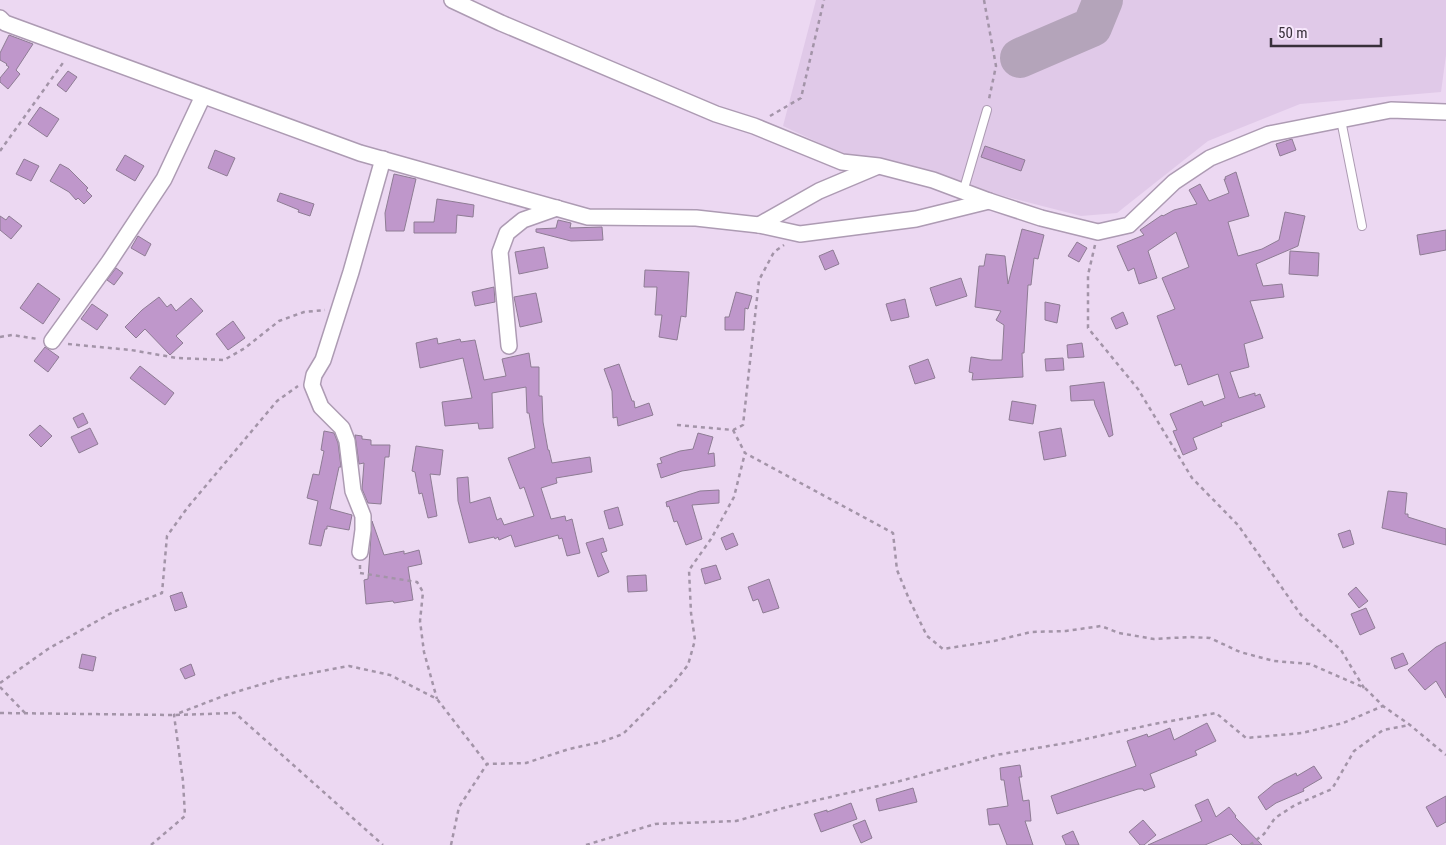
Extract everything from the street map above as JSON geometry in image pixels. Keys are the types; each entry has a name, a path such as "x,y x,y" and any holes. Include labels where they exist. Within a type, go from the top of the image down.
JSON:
{"street":[{"path":"452,0 501,23 716,114 754,126 842,162 879,166 933,180 1040,218 1098,232 1129,225 1174,182 1210,158 1269,134 1391,110 1446,112"},
{"path":"0,18 5,23 360,153 588,217 696,218 759,226 800,234 916,219 988,201"},
{"path":"52,341 109,262 164,179 203,96"},
{"path":"360,552 364,530 362,516 353,491 347,441 342,428 321,407 312,385 314,375 323,360 351,272 383,159"},
{"path":"759,226 819,191 879,166"},
{"path":"509,346 500,252 507,233 523,220 557,208"}],"lane":[{"path":"964,192 987,110"},
{"path":"1341,120 1362,226"}],"path":[{"path":"754,126 801,98 824,0"},
{"path":"984,0 996,66 987,110"},
{"path":"0,152 73,48"},
{"path":"1098,232 1088,275 1088,328 1138,389 1192,478 1238,525 1301,615 1341,650 1365,688 1382,706 1410,725 1446,755"},
{"path":"677,425 733,430 743,424 759,280 774,252 800,234"},
{"path":"0,336 12,335 131,350 177,358 224,360 245,348 279,321 304,312 339,308"},
{"path":"0,683 48,649 113,612 162,593 167,536 188,507 277,401 314,375"},
{"path":"733,430 745,453 893,533 897,570 909,599 927,636 943,649 994,641 1031,632 1066,631 1101,626 1119,633 1154,640 1190,637 1210,638 1240,652 1274,661 1310,664 1365,688"},
{"path":"487,764 526,764 623,734 672,685 688,665 695,640 691,613 690,570 711,539 734,497 745,453"},
{"path":"360,552 360,573 416,582 423,592 420,621 424,652 437,699 487,764"},
{"path":"174,714 279,678 349,666 390,674 437,699"},
{"path":"0,687 26,713"},
{"path":"586,845 655,824 736,821 788,806 900,782 996,755 1072,742 1154,724 1216,714 1246,738 1302,733 1343,722 1382,706"},
{"path":"0,713 235,713 382,845"},
{"path":"151,845 185,816 183,781 174,714"},
{"path":"1250,845 1264,834 1275,818 1295,805 1332,788 1354,751 1383,730 1410,725"},
{"path":"451,845 459,807 487,764"}],"shaded area":[{"path":"816,0 1446,0 1446,55 1441,92 1300,104 1208,141 1117,213 1081,216 845,155 783,126"}],"building":[{"path":"9,35 33,44 16,70 20,74 8,89 0,82 0,78 9,67 0,60 0,53"},
{"path":"68,71 77,77 66,92 57,85"},
{"path":"40,107 59,119 47,137 28,124"},
{"path":"1292,139 1296,150 1280,156 1276,144"},
{"path":"985,146 1025,160 1021,171 981,157"},
{"path":"215,150 235,158 227,176 208,168"},
{"path":"125,155 144,166 135,181 116,170"},
{"path":"24,159 39,166 31,181 16,174"},
{"path":"60,164 69,169 88,188 86,190 92,196 84,204 78,198 76,200 69,192 50,181"},
{"path":"1236,172 1249,216 1228,222 1238,256 1262,249 1279,240 1285,212 1305,216 1298,246 1256,264 1263,286 1282,284 1284,297 1250,301 1263,338 1244,344 1249,367 1230,372 1239,398 1255,393 1255,396 1260,394 1265,407 1221,423 1222,426 1193,438 1197,449 1183,455 1173,431 1177,430 1170,414 1202,401 1204,406 1225,398 1218,374 1188,385 1181,364 1175,366 1157,316 1175,309 1162,278 1189,267 1176,232 1148,251 1157,278 1139,284 1134,268 1128,271 1117,246 1144,235 1140,230 1162,215 1197,204 1189,190 1200,184 1209,201 1229,193 1224,179"},
{"path":"394,174 416,179 404,231 386,231 385,213"},
{"path":"280,193 314,204 310,216 277,201"},
{"path":"437,199 474,205 473,217 457,215 456,233 414,233 414,222 434,222"},
{"path":"0,216 6,220 9,216 22,226 11,239 0,230"},
{"path":"558,220 571,223 570,228 602,227 603,240 571,241 536,232 536,229 556,228"},
{"path":"1022,229 1044,235 1038,259 1034,258 1031,285 1028,285 1024,353 1022,353 1023,377 972,380 973,373 969,372 971,357 1002,360 1004,325 996,320 1001,311 975,307 979,266 984,266 986,254 1005,256 1008,284"},
{"path":"1446,230 1446,250 1420,255 1417,235"},
{"path":"138,236 151,244 145,256 131,248"},
{"path":"1077,242 1087,248 1079,262 1068,256"},
{"path":"544,247 548,268 519,274 515,252"},
{"path":"833,250 839,264 825,270 819,256"},
{"path":"1290,251 1319,253 1318,276 1289,274"},
{"path":"116,268 123,273 114,285 107,280"},
{"path":"645,270 689,272 686,317 681,316 677,340 659,337 662,315 655,315 657,287 644,287"},
{"path":"961,278 967,296 936,306 930,288"},
{"path":"38,283 60,299 43,324 20,308"},
{"path":"494,287 495,302 475,306 472,292"},
{"path":"736,292 752,296 748,309 745,308 744,330 725,330 725,317 729,317"},
{"path":"536,293 542,322 520,327 514,297"},
{"path":"159,297 167,307 171,304 176,311 191,298 203,311 176,336 183,343 170,355 145,329 136,338 125,327"},
{"path":"905,299 909,317 891,321 886,304"},
{"path":"1045,302 1060,305 1057,323 1045,320"},
{"path":"92,304 108,315 97,330 81,319"},
{"path":"1123,312 1128,324 1116,329 1111,318"},
{"path":"233,321 245,338 228,350 216,334"},
{"path":"437,338 438,344 460,339 461,342 475,340 484,380 506,376 502,359 529,353 531,367 539,367 539,396 542,396 543,422 552,463 590,457 592,472 556,478 557,483 541,488 551,519 565,516 566,521 572,519 580,553 567,556 562,538 559,539 558,535 515,547 511,535 499,540 498,537 495,539 494,537 469,543 458,501 457,478 468,477 470,503 490,497 497,520 501,518 504,525 534,516 524,487 520,489 508,458 535,448 529,413 527,413 526,387 492,393 493,428 479,429 478,423 445,426 442,402 472,398 463,358 420,368 416,343"},
{"path":"1082,343 1084,357 1068,358 1067,345"},
{"path":"45,347 59,357 48,372 34,361"},
{"path":"1063,358 1064,370 1046,371 1045,359"},
{"path":"928,359 935,378 915,384 909,366"},
{"path":"619,364 635,408 649,403 653,415 618,426 617,417 613,418 612,391 604,369"},
{"path":"140,366 174,393 165,405 130,378"},
{"path":"1104,382 1113,435 1109,437 1094,400 1071,401 1070,386"},
{"path":"1012,401 1036,405 1033,424 1009,420"},
{"path":"83,413 88,423 78,428 73,418"},
{"path":"40,425 52,436 41,447 29,435"},
{"path":"90,428 98,444 79,453 71,437"},
{"path":"1061,428 1066,456 1044,460 1039,432"},
{"path":"324,431 334,433 338,443 341,467 339,467 330,509 352,515 349,530 327,526 321,546 309,544 318,501 307,498 313,474 319,475 324,451 321,450"},
{"path":"698,433 713,437 708,454 714,453 715,466 682,471 661,478 657,464 662,463 660,458 693,449"},
{"path":"355,435 362,436 362,439 371,440 371,445 390,445 389,457 385,457 381,504 368,503 362,489 364,463 359,464"},
{"path":"416,446 443,450 440,475 430,474 437,516 428,518 422,493 419,494 415,472 412,471"},
{"path":"719,490 719,503 692,505 702,539 686,545 677,521 674,522 666,502 700,491"},
{"path":"1388,491 1407,493 1405,514 1408,514 1408,517 1446,529 1446,545 1382,528"},
{"path":"618,507 623,525 609,529 604,511"},
{"path":"372,521 384,555 404,551 404,554 419,550 422,564 408,567 413,600 366,604 364,580 368,579"},
{"path":"1350,530 1354,544 1343,548 1338,534"},
{"path":"733,533 738,545 726,550 721,538"},
{"path":"603,538 607,551 601,553 609,572 598,577 586,543"},
{"path":"716,565 721,579 705,584 701,569"},
{"path":"646,575 647,591 628,592 627,576"},
{"path":"769,579 779,608 763,613 758,599 753,601 748,587"},
{"path":"1356,587 1368,601 1359,608 1348,594"},
{"path":"182,592 187,607 175,611 170,596"},
{"path":"1366,608 1375,628 1360,635 1351,614"},
{"path":"1446,642 1446,698 1436,681 1425,690 1408,670 1436,647"},
{"path":"1403,653 1408,664 1395,669 1391,658"},
{"path":"82,654 96,657 93,671 79,668"},
{"path":"191,664 195,675 185,679 180,669"},
{"path":"1207,723 1216,741 1195,751 1197,755 1150,774 1155,787 1144,791 1143,789 1138,789 1057,814 1051,796 1136,766 1127,741 1147,734 1148,737 1170,728 1174,740"},
{"path":"1020,765 1022,777 1019,777 1023,801 1029,800 1031,821 1025,821 1033,845 1007,845 999,824 989,825 987,809 1008,806 1000,768"},
{"path":"1314,766 1322,778 1303,789 1304,791 1276,803 1266,810 1258,797 1274,784 1296,773 1297,776"},
{"path":"913,788 917,802 879,811 876,799"},
{"path":"1446,796 1446,822 1437,827 1426,807"},
{"path":"1208,799 1216,817 1229,807 1235,817 1262,845 1242,845 1231,834 1205,845 1148,845 1202,821 1195,805"},
{"path":"851,803 857,819 821,832 814,814 827,810 827,812"},
{"path":"865,820 872,838 861,843 853,825"},
{"path":"1143,820 1156,835 1144,845 1140,845 1129,832"},
{"path":"1073,831 1079,845 1066,845 1062,836"}],"taxiway":[{"path":"1020,58 1092,27 1103,0"}]}
